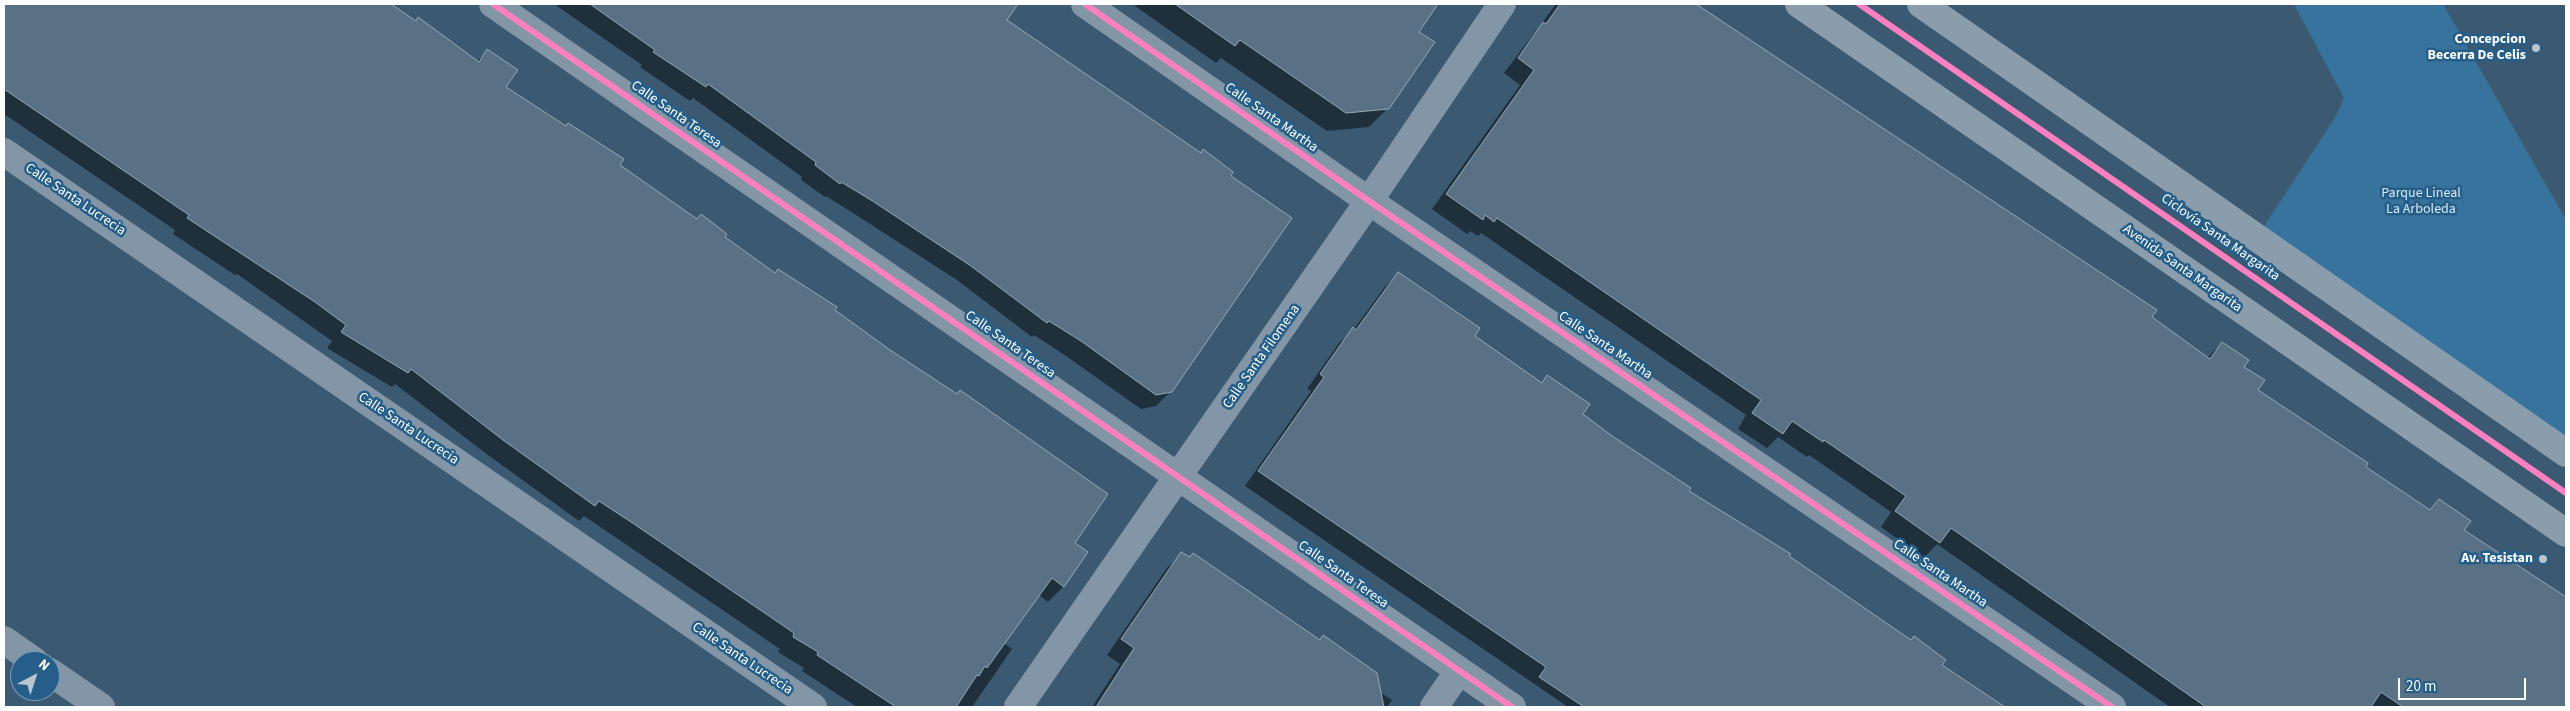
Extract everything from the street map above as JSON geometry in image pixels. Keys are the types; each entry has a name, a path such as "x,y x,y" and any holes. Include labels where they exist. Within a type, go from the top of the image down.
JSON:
{"main road":[{"name":"Avenida Santa Margarita","path":"1799,4 2566,533"},
{"path":"1921,4 2566,453"}],"street":[{"name":"Calle Santa Teresa","path":"493,4 1512,707"},
{"name":"Calle Santa Martha","path":"1085,4 1369,201 2112,707"},
{"name":"Calle Santa Filomena","path":"1018,707 1179,477 1502,4"},
{"name":"Calle Santa Lucrecia","path":"4,152 813,707"},
{"path":"4,640 20,651"},
{"path":"1434,707 1459,671"},
{"path":"60,679 101,707"}],"green space":[{"name":"Parque Lineal La Arboleda","path":"2294,4 2443,4 2566,220 2566,448 2259,234 2336,116 2344,98"}],"building":[{"path":"4,4 391,4 416,21 418,17 479,62 487,49 518,70 506,87 566,126 568,123 624,159 620,165 697,219 701,214 727,234 725,237 775,273 778,269 837,307 835,310 890,350 957,394 960,390 1108,494 1075,543 1088,552 1064,587 1052,578 987,668 985,666 979,676 977,675 956,707 896,707 817,655 818,652 793,637 794,633 634,524 599,501 595,506 503,440 411,369 408,373 341,332 346,325 315,302 187,218 189,215 4,89"},
{"path":"590,4 1018,4 1007,20 1201,153 1203,149 1233,172 1231,176 1292,218 1172,392 1156,395 1081,341 1049,321 1047,323 971,266 871,200 841,182 840,184 815,165 816,162 708,84 706,87 653,52 655,50"},
{"path":"1175,4 1438,4 1419,32 1435,42 1389,109 1346,113 1240,40 1235,46"},
{"path":"1560,4 1696,4 2157,310 2152,317 2210,359 2222,342 2249,360 2244,367 2265,380 2258,390 2368,463 2366,467 2430,510 2439,499 2471,521 2464,530 2566,597 2566,707 2403,707 2381,692 2371,707 2206,707 1951,528 1940,543 1895,511 1906,496 1824,440 1823,442 1792,421 1783,434 1752,413 1761,400 1497,218 1494,222 1485,215 1483,220 1446,194 1534,70 1518,58 1543,22 1546,24"},
{"path":"1398,272 1480,328 1475,336 1542,383 1547,375 1590,404 1583,414 1612,436 1691,488 1689,491 1791,554 1789,556 1911,640 1914,636 1946,660 1942,665 2005,707 1584,707 1539,677 1546,667 1258,471 1324,377 1320,374 1353,327 1356,330"},
{"path":"1181,552 1190,557 1193,553 1320,640 1323,635 1377,673 1384,707 1096,707 1134,648 1121,639"}],"cycle path":[{"path":"493,4 1512,707"},
{"path":"1085,4 1369,201 2112,707"},
{"name":"Ciclovía Santa Margarita","path":"1859,4 2566,493"}],"place":[{"name":"Concepcion Becerra De Celis","path":"2536,48"},
{"name":"Av. Tesistan","path":"2543,559"}]}
